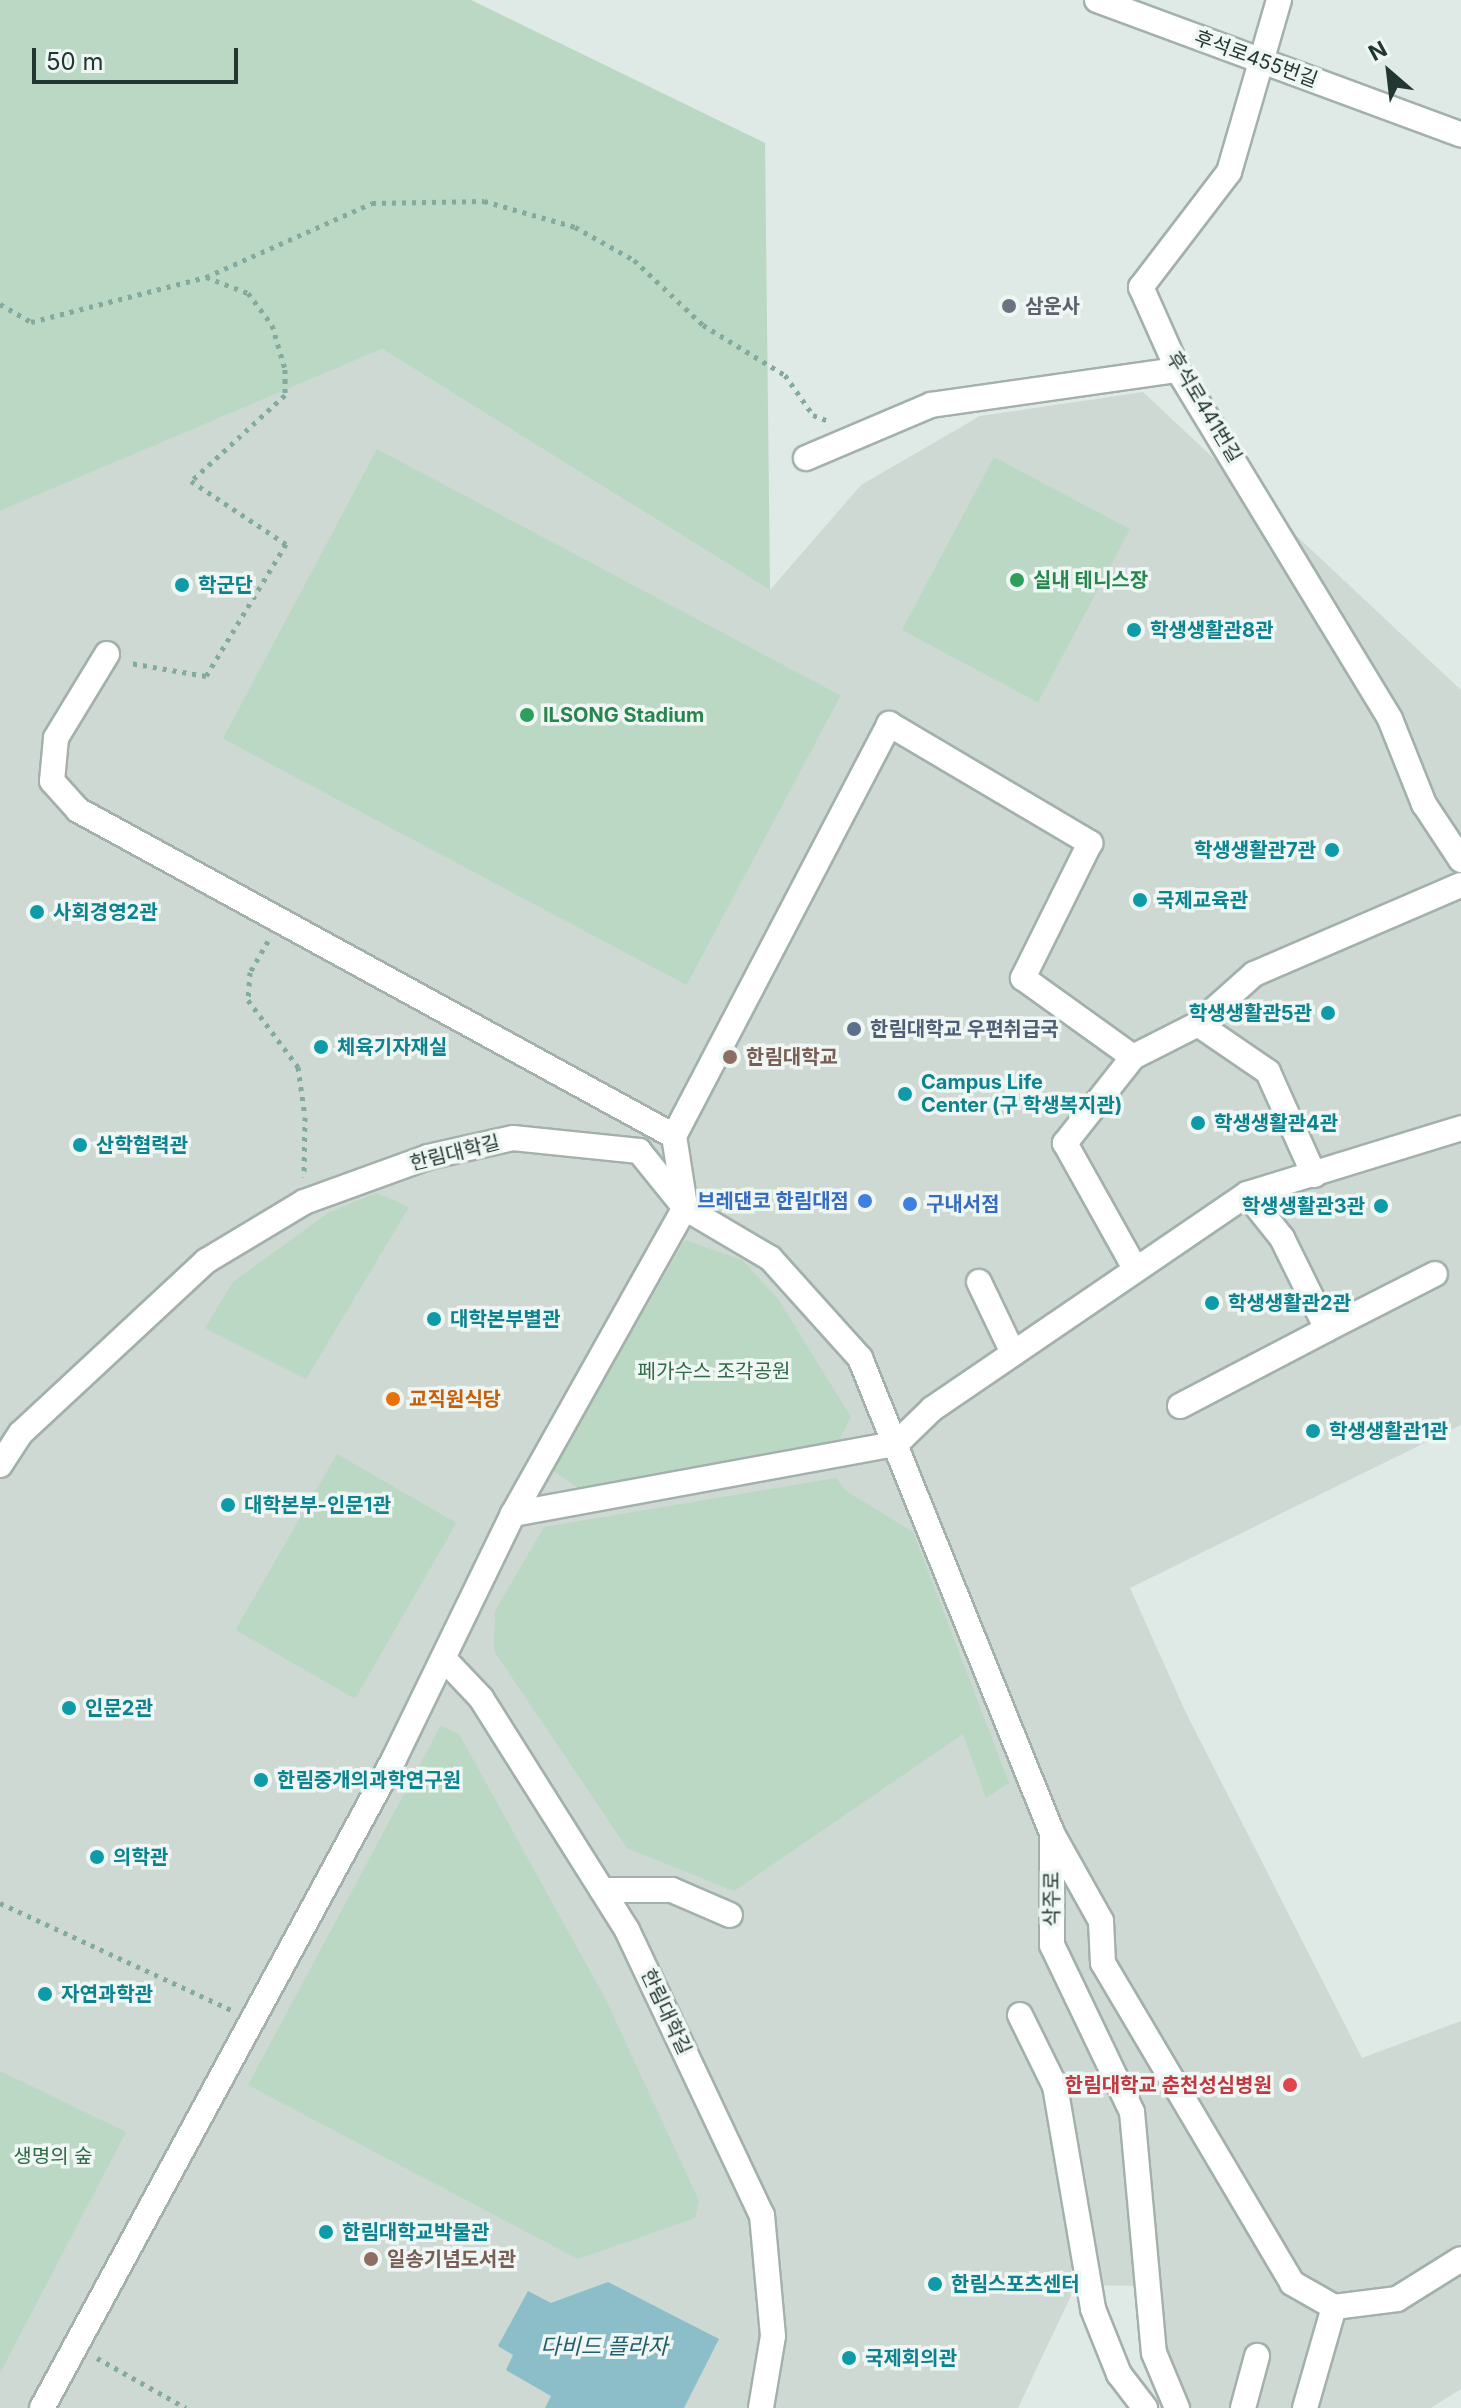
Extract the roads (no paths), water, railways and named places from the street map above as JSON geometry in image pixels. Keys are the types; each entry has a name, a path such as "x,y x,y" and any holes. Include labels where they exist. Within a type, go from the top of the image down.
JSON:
{"street":[{"name":"후석로455번길","path":"1097,0 1461,135"},
{"name":"후석로441번길","path":"1279,0 1265,63 1229,172 1141,287 1178,370 1390,719 1424,804 1461,860"},
{"path":"806,458 931,405 1178,370"},
{"path":"107,654 56,738 52,781 78,810 674,1136"},
{"path":"42,2408 444,1659 513,1514 685,1208 674,1136 889,724 1090,843 1023,978 1133,1057"},
{"path":"1136,1270 1065,1143 1133,1057 1198,1024 1254,974 1461,885"},
{"path":"1198,1024 1268,1072 1314,1175"},
{"path":"513,1514 896,1444 932,1409 1247,1194 1461,1128"},
{"name":"한림대학길","path":"0,1465 10,1428 206,1261 304,1202 428,1157 513,1138 639,1151 685,1208"},
{"path":"1247,1194 1282,1238 1327,1329"},
{"name":"삭주로","path":"685,1208 770,1258 860,1358 896,1444 1052,1833 1052,1945 1132,2112 1154,2353 1177,2408"},
{"path":"1180,1406 1435,1274"},
{"path":"979,1282 1013,1353"},
{"name":"한림대학길","path":"444,1659 481,1698 627,1930 762,2215 773,2336 761,2408"},
{"path":"1052,1833 1101,1921 1103,1963 1292,2283 1334,2307 1397,2299 1461,2259"},
{"path":"602,1890 672,1890 730,1915"},
{"path":"1020,2015 1055,2086 1093,2309 1119,2374 1145,2408"},
{"path":"1305,2408 1334,2307"},
{"path":"1243,2408 1257,2356"}],"water":[{"name":"다비드 플라자","path":"608,2282 719,2339 684,2408 545,2408 551,2396 506,2370 513,2355 498,2346 528,2291 551,2303"}],"place":[{"name":"삼운사","path":"1009,306"},
{"name":"실내 테니스장","path":"1017,580"},
{"name":"학군단","path":"182,585"},
{"name":"학생생활관8관","path":"1134,630"},
{"name":"ILSONG Stadium","path":"527,715"},
{"name":"학생생활관7관","path":"1332,850"},
{"name":"국제교육관","path":"1140,900"},
{"name":"사회경영2관","path":"37,912"},
{"name":"학생생활관5관","path":"1328,1013"},
{"name":"한림대학교 우편취급국","path":"854,1029"},
{"name":"체육기자재실","path":"321,1047"},
{"name":"한림대학교","path":"730,1057"},
{"name":"Campus Life Center (구 학생복지관)","path":"905,1094"},
{"name":"학생생활관4관","path":"1198,1123"},
{"name":"산학협력관","path":"80,1145"},
{"name":"브레댄코 한림대점","path":"865,1201"},
{"name":"구내서점","path":"910,1204"},
{"name":"학생생활관3관","path":"1381,1206"},
{"name":"학생생활관2관","path":"1212,1303"},
{"name":"대학본부별관","path":"434,1319"},
{"name":"교직원식당","path":"393,1399"},
{"name":"학생생활관1관","path":"1313,1431"},
{"name":"대학본부-인문1관","path":"228,1505"},
{"name":"인문2관","path":"69,1708"},
{"name":"한림중개의과학연구원","path":"261,1780"},
{"name":"의학관","path":"97,1857"},
{"name":"자연과학관","path":"45,1994"},
{"name":"한림대학교 춘천성심병원","path":"1290,2085"},
{"name":"한림대학교박물관","path":"326,2232"},
{"name":"일송기념도서관","path":"371,2259"},
{"name":"한림스포츠센터","path":"935,2284"},
{"name":"국제회의관","path":"849,2358"}],"park label":[{"name":"페가수스 조각공원","path":"714,1371"},
{"name":"생명의 숲","path":"53,2156"}]}
